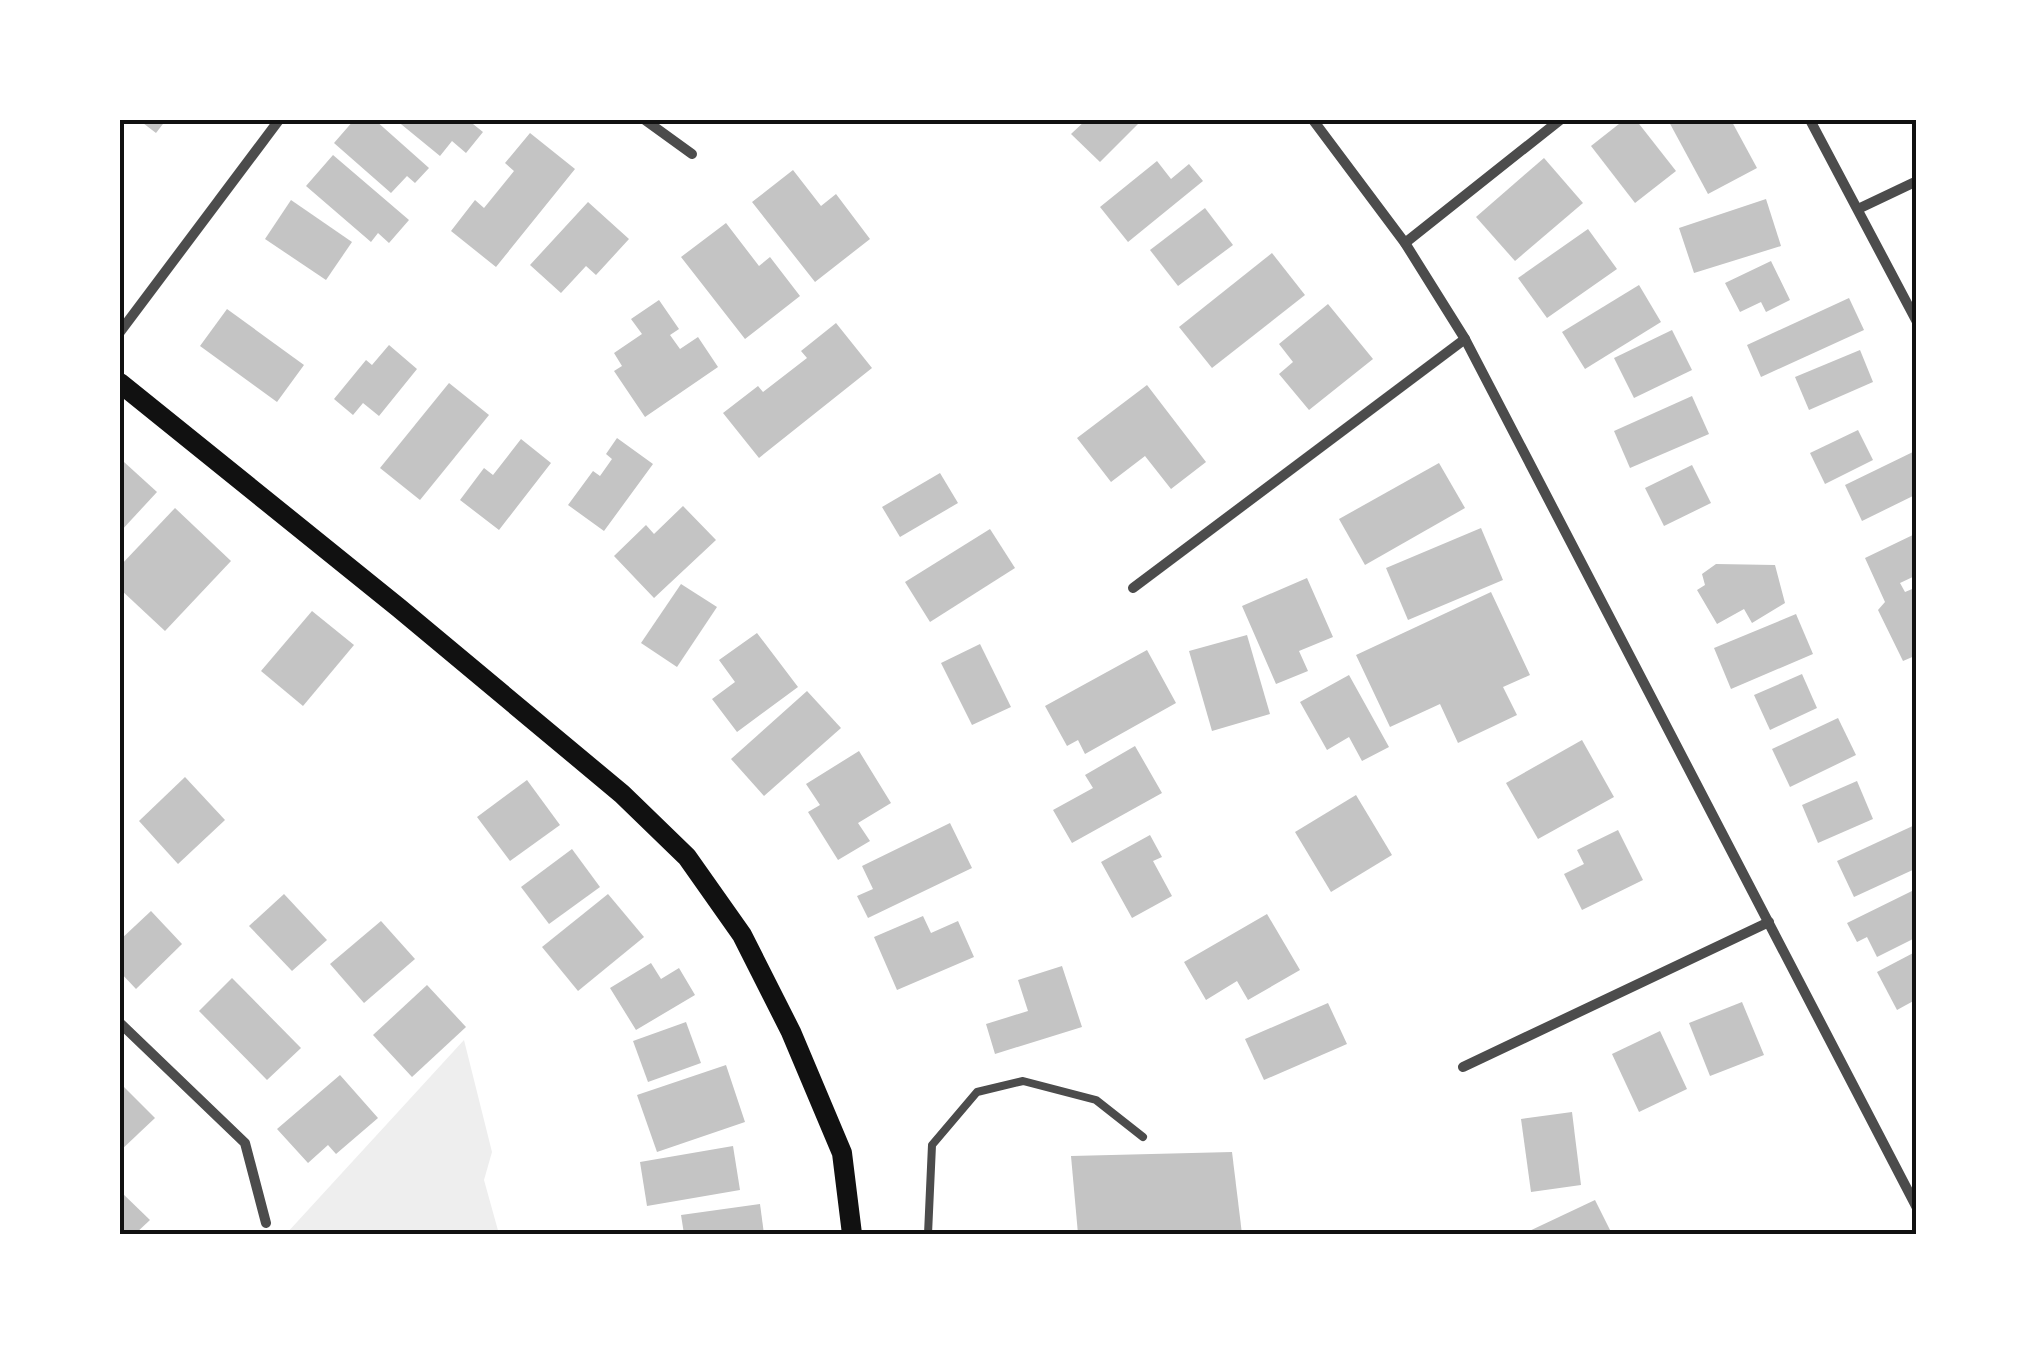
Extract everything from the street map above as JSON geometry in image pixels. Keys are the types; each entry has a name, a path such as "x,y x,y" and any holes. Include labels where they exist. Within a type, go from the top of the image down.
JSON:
{"main road":[{"path":"120,383 607,781 687,857 742,936 791,1032 842,1153 852,1234"}],"street":[{"path":"120,332 279,120"},
{"path":"645,120 692,154"},
{"path":"1313,120 1404,243 1465,339 1917,1208"},
{"path":"1404,243 1560,120"},
{"path":"1810,120 1917,322"},
{"path":"1858,209 1917,182"},
{"path":"1133,588 1465,339"},
{"path":"1463,1067 1770,922"},
{"path":"120,1024 246,1143 266,1223"}],"lane":[{"path":"928,1234 932,1146 977,1092 1023,1081 1096,1100 1143,1137"}],"shaded area":[{"path":"464,1040 492,1152 484,1180 499,1234 286,1234"}],"building":[{"path":"139,120 166,120 156,133"},
{"path":"354,120 375,120 429,168 415,183 407,176 391,193 334,143"},
{"path":"396,120 468,120 483,132 466,153 452,141 440,156"},
{"path":"1086,120 1142,120 1100,162 1071,134"},
{"path":"1624,120 1636,120 1676,171 1635,203 1591,146"},
{"path":"1668,120 1731,120 1757,168 1708,194"},
{"path":"530,133 575,169 496,267 451,231 475,200 484,208 514,171 505,163"},
{"path":"333,155 409,220 389,243 378,233 371,242 306,186"},
{"path":"1544,158 1583,203 1515,261 1476,217"},
{"path":"1157,161 1171,179 1189,164 1203,181 1128,242 1100,207"},
{"path":"793,170 821,206 836,194 870,239 815,282 752,202"},
{"path":"1766,199 1781,246 1694,273 1679,228"},
{"path":"291,200 352,242 326,280 265,239"},
{"path":"588,202 629,239 596,275 586,266 561,293 530,265"},
{"path":"1205,208 1233,245 1178,286 1150,250"},
{"path":"726,223 759,266 770,257 800,296 745,339 681,257"},
{"path":"1588,229 1617,269 1547,318 1518,278"},
{"path":"1272,253 1305,295 1212,368 1179,327"},
{"path":"1771,261 1790,300 1766,312 1761,302 1740,312 1725,283"},
{"path":"1639,285 1661,322 1585,369 1562,332"},
{"path":"1849,298 1864,330 1761,377 1747,345"},
{"path":"659,300 679,329 670,335 680,349 698,337 718,367 645,417 614,371 622,366 614,353 642,334 631,319"},
{"path":"1328,304 1373,359 1309,410 1279,374 1293,362 1279,344"},
{"path":"227,309 304,365 277,402 200,346"},
{"path":"836,323 872,368 759,458 723,413 758,386 763,392 807,358 801,351"},
{"path":"1672,330 1692,370 1634,398 1614,358"},
{"path":"389,345 417,369 379,416 363,403 353,415 334,399 366,360 372,365"},
{"path":"1860,350 1873,382 1809,410 1795,377"},
{"path":"449,383 489,415 420,500 380,468"},
{"path":"1147,385 1206,462 1171,489 1145,456 1111,482 1077,438"},
{"path":"1692,396 1709,434 1630,468 1614,431"},
{"path":"1858,430 1873,460 1825,484 1810,453"},
{"path":"617,438 653,464 604,531 568,505 593,471 600,476 612,459 606,454"},
{"path":"521,439 551,463 499,530 460,500 484,468 493,475"},
{"path":"1917,450 1917,494 1862,521 1845,485"},
{"path":"124,462 157,492 120,532 120,466"},
{"path":"1439,463 1465,508 1365,565 1339,519"},
{"path":"1692,465 1711,503 1664,526 1645,488"},
{"path":"940,473 958,503 900,537 882,507"},
{"path":"683,506 716,540 654,598 614,556 646,525 654,534"},
{"path":"175,508 231,561 165,631 120,589 120,566"},
{"path":"1481,528 1503,580 1408,620 1386,568"},
{"path":"990,529 1015,568 930,622 905,582"},
{"path":"1917,533 1917,575 1900,583 1905,592 1917,587 1917,655 1903,661 1878,610 1885,602 1865,558"},
{"path":"1716,564 1775,565 1785,603 1752,623 1744,609 1717,624 1697,590 1705,585 1702,574"},
{"path":"1307,578 1333,637 1299,651 1308,671 1276,684 1242,606"},
{"path":"681,584 717,607 677,667 641,643"},
{"path":"1491,592 1530,675 1503,687 1517,715 1458,743 1440,704 1390,727 1356,655"},
{"path":"312,611 354,645 303,706 261,671"},
{"path":"1796,614 1813,654 1731,689 1714,648"},
{"path":"757,633 798,687 737,732 712,699 735,682 719,660"},
{"path":"1247,635 1270,714 1212,731 1189,651"},
{"path":"980,644 1011,707 972,725 941,663"},
{"path":"1147,650 1176,703 1085,754 1078,740 1067,746 1045,706"},
{"path":"1802,674 1817,708 1770,730 1754,695"},
{"path":"1349,675 1389,747 1362,761 1349,737 1327,750 1300,702"},
{"path":"807,691 841,728 764,796 731,759"},
{"path":"1838,718 1856,755 1790,787 1772,749"},
{"path":"1582,740 1614,797 1538,839 1506,783"},
{"path":"1135,746 1162,793 1072,843 1053,810 1093,788 1085,775"},
{"path":"859,751 891,803 858,823 870,841 838,860 808,812 820,805 806,784"},
{"path":"185,777 225,820 178,864 139,821"},
{"path":"527,780 560,825 510,861 477,817"},
{"path":"1857,781 1873,819 1818,843 1802,805"},
{"path":"1356,795 1392,855 1331,892 1295,832"},
{"path":"950,823 972,868 868,918 857,896 873,889 862,866"},
{"path":"1917,824 1917,868 1854,897 1837,861"},
{"path":"1618,830 1643,880 1582,910 1564,874 1584,864 1577,850"},
{"path":"1150,835 1162,857 1153,861 1172,896 1132,918 1101,862"},
{"path":"572,849 600,887 549,924 521,887"},
{"path":"1914,890 1917,937 1877,957 1867,937 1857,942 1847,923"},
{"path":"284,894 327,940 292,971 249,926"},
{"path":"608,894 644,937 578,991 542,947"},
{"path":"151,911 182,944 136,989 120,972 120,940"},
{"path":"1267,914 1300,970 1248,1000 1237,981 1206,1000 1184,962"},
{"path":"923,916 931,933 958,921 974,957 897,990 874,937"},
{"path":"381,921 415,959 364,1003 330,964"},
{"path":"1917,951 1917,999 1897,1010 1877,972"},
{"path":"651,963 661,979 679,968 695,995 636,1030 610,988"},
{"path":"1062,966 1082,1027 995,1054 986,1024 1028,1011 1018,980"},
{"path":"232,978 301,1048 267,1080 199,1011"},
{"path":"427,985 466,1027 412,1077 373,1035"},
{"path":"1742,1002 1764,1055 1710,1076 1689,1023"},
{"path":"1328,1003 1347,1044 1264,1080 1245,1039"},
{"path":"686,1022 701,1063 648,1082 633,1041"},
{"path":"1660,1031 1687,1089 1639,1112 1612,1054"},
{"path":"726,1065 745,1122 657,1152 637,1095"},
{"path":"340,1075 378,1118 336,1154 328,1145 308,1163 277,1129"},
{"path":"120,1086 155,1118 120,1151"},
{"path":"1572,1112 1581,1185 1531,1192 1521,1119"},
{"path":"733,1146 740,1190 647,1206 640,1162"},
{"path":"1232,1152 1242,1234 1078,1234 1071,1156"},
{"path":"120,1191 150,1220 135,1234 120,1234"},
{"path":"1595,1200 1612,1234 1523,1234"},
{"path":"760,1204 764,1234 684,1234 681,1215"}]}
